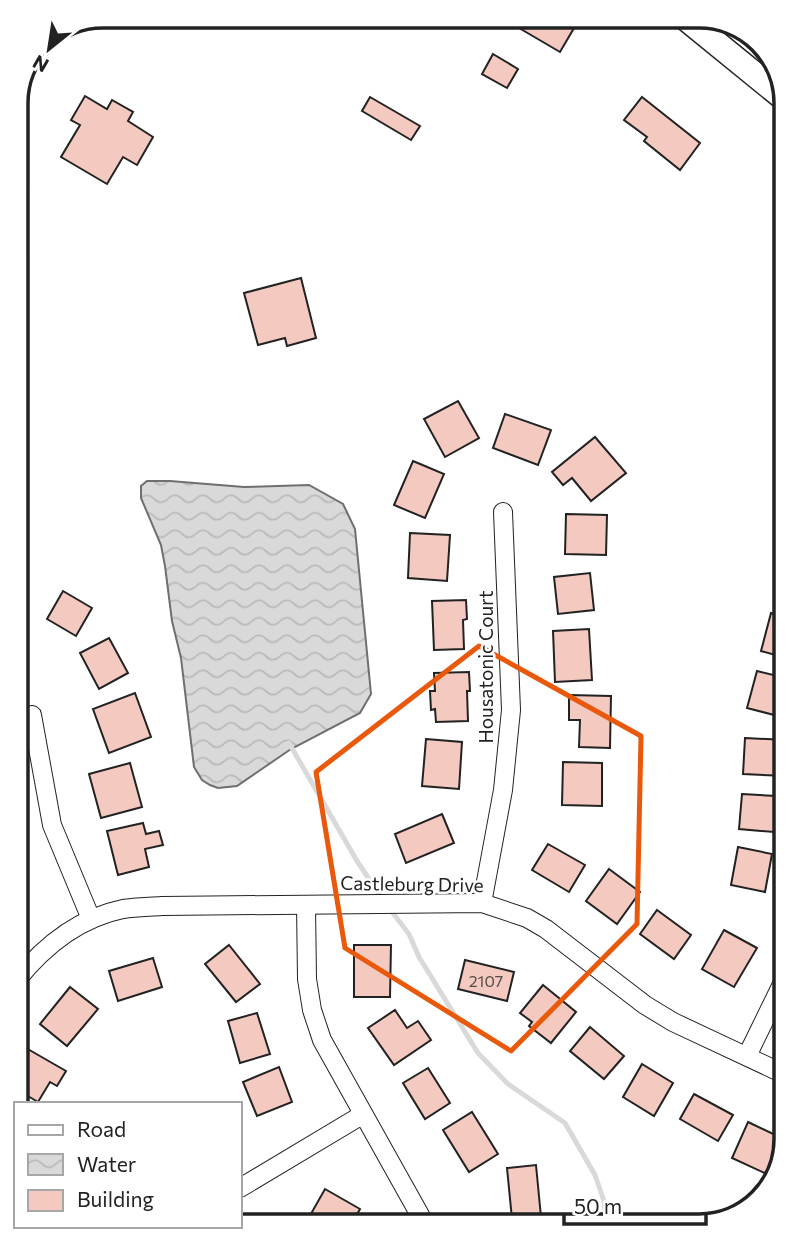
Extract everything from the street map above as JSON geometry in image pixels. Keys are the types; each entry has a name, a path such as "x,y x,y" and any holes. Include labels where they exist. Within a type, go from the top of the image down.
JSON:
{"street":[{"path":"698,28 772,89"},
{"name":"Housatonic Court","path":"482,903 503,790 510,710 503,512"},
{"path":"32,715 52,825 91,919"},
{"name":"Castleburg Drive","path":"28,967 59,938 91,919 123,909 162,906 482,903 516,914 546,929 645,1005 774,1069"},
{"path":"306,905 307,979 321,1040 419,1214"},
{"path":"747,1056 774,1001"},
{"path":"242,1187 362,1115"}],"highlighted area":[{"path":"479,646 641,736 637,924 511,1051 345,948 316,772"}],"water":[{"path":"147,481 244,487 309,485 343,504 355,529 371,694 360,713 291,749 237,786 218,788 210,785 202,780 194,767 181,658 172,621 161,545 141,498 141,486"}],"building":[{"path":"519,28 574,28 560,52"},
{"path":"493,54 518,69 507,88 482,74"},
{"path":"85,96 107,109 112,100 133,112 128,121 153,137 137,165 123,157 107,184 61,157 80,125 71,120"},
{"path":"370,97 420,126 411,140 362,111"},
{"path":"642,97 700,143 680,170 644,141 647,137 624,120"},
{"path":"301,278 316,338 287,346 285,338 258,345 244,293"},
{"path":"458,401 479,438 445,457 424,419"},
{"path":"505,414 551,430 538,465 493,448"},
{"path":"595,437 626,473 591,501 572,478 563,485 552,472"},
{"path":"413,461 444,474 425,518 394,505"},
{"path":"566,514 607,515 606,555 565,554"},
{"path":"410,533 450,535 447,581 408,578"},
{"path":"590,573 594,610 558,614 554,577"},
{"path":"63,591 92,608 76,636 47,619"},
{"path":"466,600 467,619 463,620 464,649 434,650 432,601"},
{"path":"771,613 774,614 774,655 761,651"},
{"path":"589,629 592,680 555,682 553,631"},
{"path":"109,638 128,673 99,689 80,653"},
{"path":"757,671 774,675 774,715 747,708"},
{"path":"469,672 468,721 436,722 435,709 431,710 430,691 435,691 434,673"},
{"path":"135,693 151,737 109,753 93,709"},
{"path":"569,695 611,696 610,748 579,747 580,720 569,720"},
{"path":"745,738 774,739 774,775 743,774"},
{"path":"426,739 462,742 459,789 422,786"},
{"path":"563,762 602,763 602,806 562,805"},
{"path":"130,763 142,807 101,818 89,774"},
{"path":"742,794 774,796 774,832 739,829"},
{"path":"442,814 454,843 406,863 395,834"},
{"path":"143,823 146,834 159,831 163,845 145,849 149,867 118,875 107,831"},
{"path":"548,844 585,865 569,892 532,870"},
{"path":"738,847 772,854 765,892 731,885"},
{"path":"609,869 640,892 617,924 586,901"},
{"path":"657,910 691,935 674,959 640,934"},
{"path":"724,930 757,948 734,987 702,969"},
{"path":"229,945 260,984 236,1002 205,964"},
{"path":"354,945 391,945 390,997 354,997"},
{"path":"153,958 162,987 118,1001 109,971"},
{"path":"465,960 514,972 507,1001 458,989"},
{"path":"543,985 576,1012 551,1043 529,1026 532,1022 520,1013"},
{"path":"70,987 98,1009 67,1046 40,1024"},
{"path":"395,1010 407,1028 418,1021 431,1040 394,1065 368,1028"},
{"path":"257,1013 270,1054 240,1063 228,1021"},
{"path":"590,1027 624,1056 604,1079 570,1051"},
{"path":"28,1049 66,1071 57,1086 50,1082 38,1102 28,1096"},
{"path":"642,1064 673,1083 654,1116 623,1097"},
{"path":"279,1067 292,1102 257,1116 243,1082"},
{"path":"428,1068 450,1103 425,1119 403,1083"},
{"path":"694,1094 733,1115 718,1141 680,1119"},
{"path":"472,1112 498,1154 469,1172 443,1130"},
{"path":"748,1122 774,1134 771,1159 766,1173 732,1158"},
{"path":"536,1165 541,1214 512,1214 507,1168"},
{"path":"325,1189 360,1209 357,1214 311,1214"}],"waterway":[{"path":"289,743 357,861 383,900"},
{"path":"389,908 409,934 419,957 478,1053 508,1084 565,1123 595,1175 605,1214"}]}
